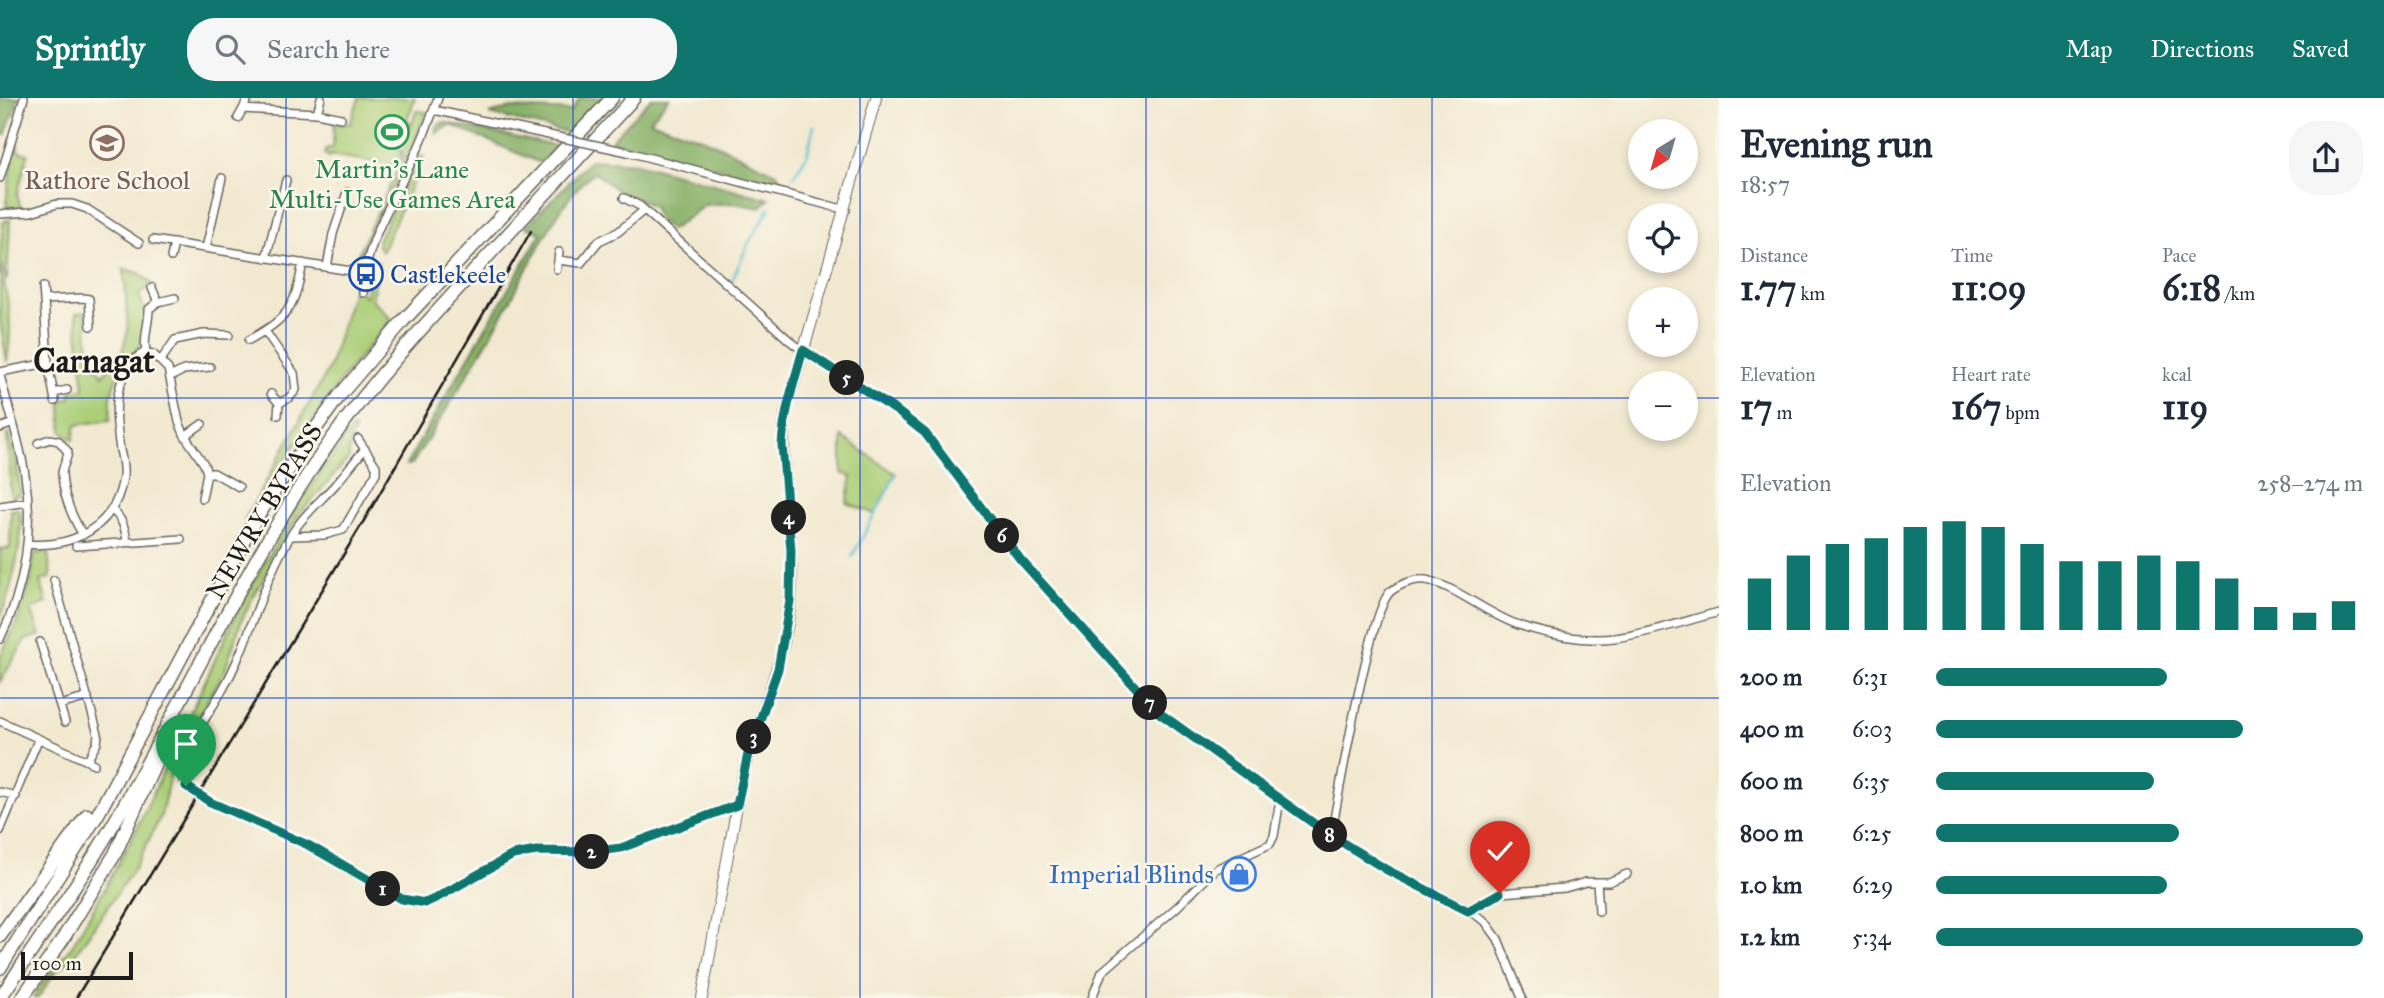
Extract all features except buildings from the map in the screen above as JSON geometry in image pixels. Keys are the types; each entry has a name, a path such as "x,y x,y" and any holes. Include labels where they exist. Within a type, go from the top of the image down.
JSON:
{"highway":[{"name":"NEWRY BYPASS","path":"0,968 74,854 139,740 252,525 279,482 340,396 403,321 612,98"},
{"name":"NEWRY BYPASS","path":"0,998 82,876 118,816 295,496 365,394 420,330 634,98"},
{"path":"22,998 61,942 115,853 156,763 175,709"},
{"path":"0,936 65,848 139,740"}],"street":[{"path":"0,176 24,98"},
{"path":"238,118 248,98"},
{"path":"317,113 321,98"},
{"path":"363,293 364,273 383,218 411,164 438,98"},
{"path":"702,998 748,754 783,649 792,575 782,445 787,404 846,210 876,98"},
{"path":"243,109 317,113 341,118"},
{"path":"434,110 628,152 846,210"},
{"path":"206,248 222,178"},
{"path":"266,258 286,180"},
{"path":"327,267 347,192"},
{"path":"624,198 644,210 803,350 897,411 925,433 1020,559 1158,712 1327,833 1387,870 1485,921 1498,939 1522,998"},
{"path":"0,214 16,214 57,204 72,204 87,209 139,243"},
{"path":"557,269 558,256 581,263 599,241 618,232 644,210"},
{"path":"153,240 364,273"},
{"path":"171,257 174,243"},
{"path":"249,341 287,313 292,305 303,263"},
{"path":"43,287 48,363 54,397 67,390"},
{"path":"152,288 158,302"},
{"path":"146,352 144,343 149,309 158,302 175,298"},
{"path":"44,300 89,299 91,326"},
{"path":"265,331 294,373 296,390 289,398 279,403"},
{"path":"160,360 175,340 204,334 229,335"},
{"path":"27,544 57,544 83,535 92,530 111,509 123,475 116,397 120,383 139,354 146,352 160,360 170,377 179,422 207,473 203,495 193,490"},
{"path":"0,639 18,594 27,544 28,502 26,476 0,373 48,363"},
{"path":"170,377 184,370 210,367"},
{"path":"271,394 279,403 278,415"},
{"path":"0,428 13,423"},
{"path":"185,436 202,424"},
{"path":"38,443 50,439 59,441 68,452 62,472 64,486 74,520 83,535"},
{"path":"291,536 332,534 346,527 376,473 376,466 358,439"},
{"path":"365,449 308,512 291,536 266,587 237,661 202,723 184,764 183,780 190,790 308,845 381,888 416,903 425,903 436,898 513,855 537,851 590,852 621,848 737,805"},
{"path":"207,473 214,473 239,487"},
{"path":"0,506 28,502"},
{"path":"111,509 119,515 125,527 127,541"},
{"path":"76,546 181,539"},
{"path":"0,721 90,763 98,734 54,580"},
{"path":"1327,833 1333,825 1359,692 1376,629 1385,599 1394,590 1412,581 1430,580 1513,623 1550,635 1612,638 1719,612"},
{"path":"40,642 65,722"},
{"path":"60,705 88,697"},
{"path":"0,831 38,740"},
{"path":"0,792 16,796"},
{"path":"1092,998 1102,972 1176,908 1216,869 1270,844 1274,836 1280,800"},
{"path":"1468,911 1500,893 1565,888 1586,882 1609,882 1627,874"},
{"path":"1597,882 1599,911"}],"green space":[{"path":"0,98 19,98 5,135 0,134"},
{"path":"359,98 415,98 407,120 410,122 407,133 398,149 401,150 400,157 405,162 363,250 355,260 399,166 330,155 329,157 325,154 327,148 333,148 334,124 350,124"},
{"path":"580,98 605,98 573,134 489,114 511,108 571,111"},
{"path":"651,98 669,98 650,121 705,139 778,174 780,184 611,141"},
{"path":"416,111 427,112 406,159 402,155"},
{"path":"443,122 557,146 541,163 451,125 435,134 437,126"},
{"path":"18,144 17,151 28,154 17,195 21,208 8,207 6,203 14,152"},
{"path":"419,156 424,157 382,251 378,246 379,238"},
{"path":"590,160 636,163 769,199 760,208 734,203 705,205 671,230 658,219 653,206 618,191 594,172 581,184 556,218 459,388 412,464 406,465 541,233 526,227"},
{"path":"10,220 7,281 0,259 3,223"},
{"path":"378,263 372,299 392,320 351,367 244,521 329,368 357,277 361,294 366,296 369,272"},
{"path":"0,267 9,314 7,362 0,320"},
{"path":"124,269 139,273 152,284 139,295 147,316 146,336 115,381 110,420 76,425 73,440 62,431 61,400 71,398 71,391 84,389 76,313 86,312 89,358 103,375 122,352 128,330"},
{"path":"352,428 355,430 350,440 349,458 297,517 242,619 225,670 179,750 161,816 135,867 71,960 55,972 38,998 33,998 72,946 136,830 234,619 265,562 295,510"},
{"path":"7,432 15,454 20,494 11,498"},
{"path":"842,437 896,474 875,514 847,503 852,477 842,473"},
{"path":"19,509 19,548 0,618 0,549 10,548 11,510"},
{"path":"35,553 48,553 51,577 40,581 47,603 31,609 40,635 25,640 0,682 0,657 16,624 30,583"}],"waterway":[{"path":"793,177 807,155 814,126"},
{"path":"730,285 749,242 770,208"},
{"path":"852,557 896,474"}],"railway":[{"path":"76,998 362,524 531,231"}],"place":[{"name":"Martin's Lane Multi-Use Games Area","path":"392,132"},
{"name":"Rathore School","path":"107,143"},
{"name":"Castlekeele","path":"366,274"},
{"name":"Imperial Blinds","path":"1239,874"}],"district":[{"name":"Carnagat","path":"94,361"}],"route":[{"path":"186,786 210,802 308,845 381,888 416,903 425,903 451,891 513,855 537,851 590,852 621,848 737,805 748,754 778,669 790,601 791,550 782,445 787,404 803,350 897,411 925,433 1020,559 1158,712 1190,737 1313,824 1387,870 1468,911 1500,893"}]}
